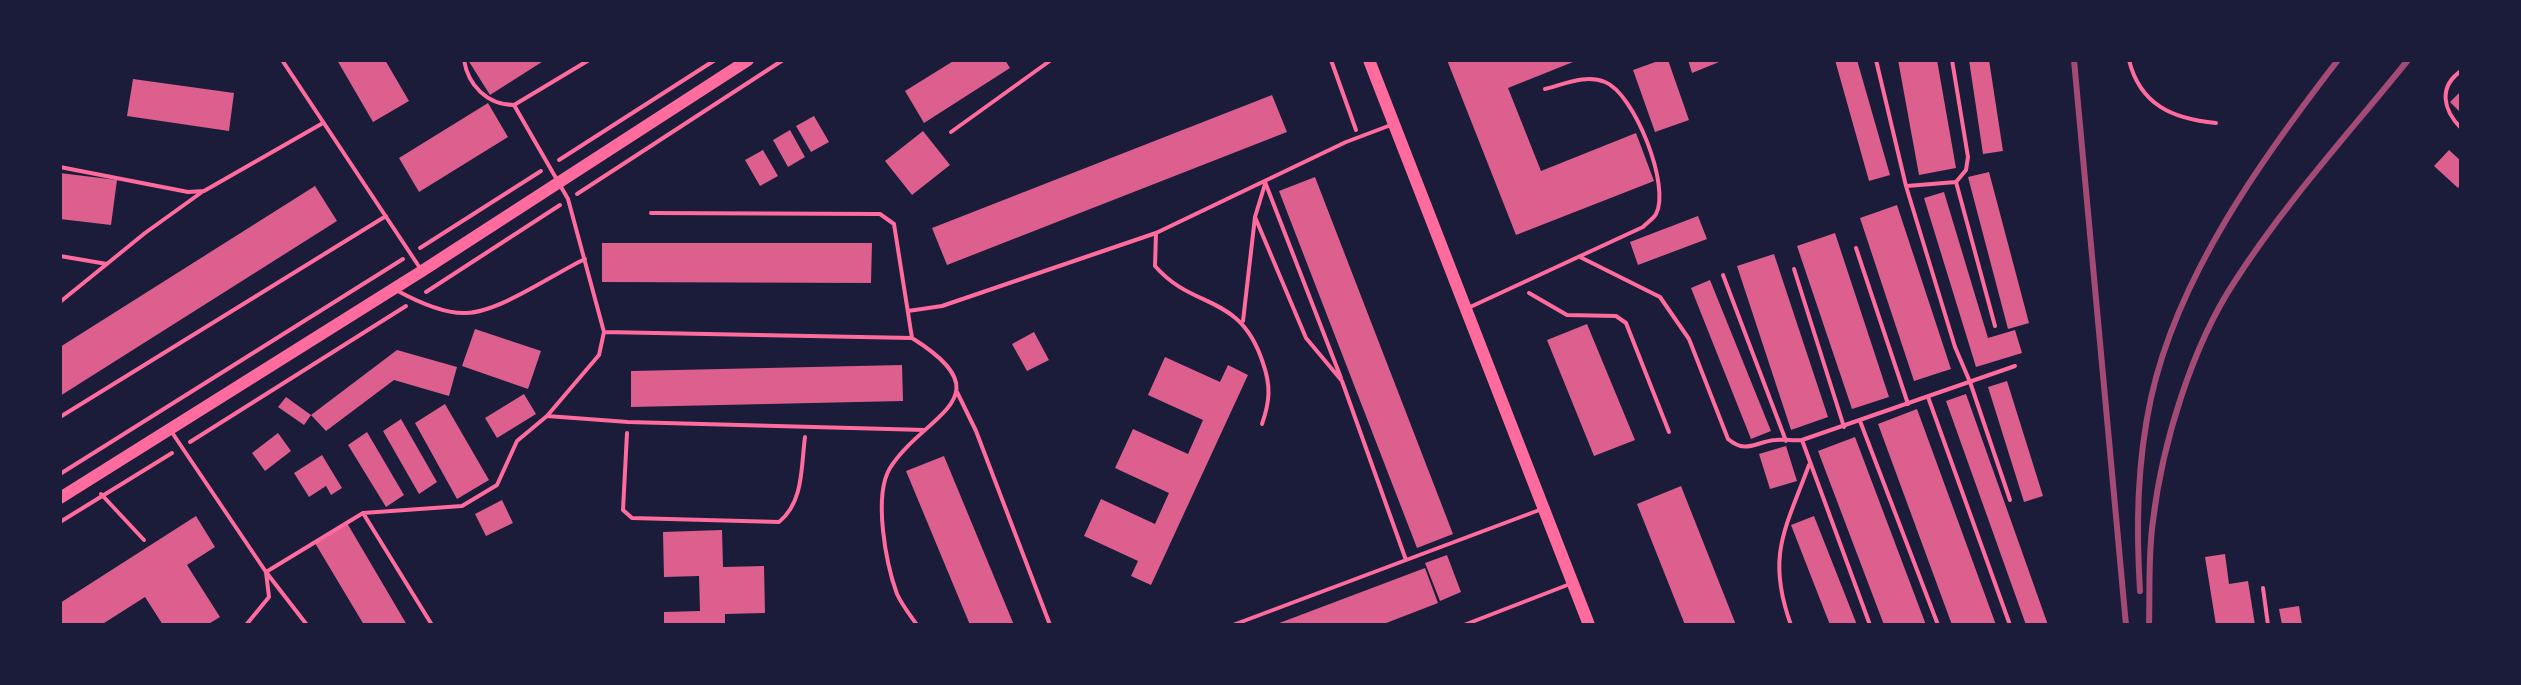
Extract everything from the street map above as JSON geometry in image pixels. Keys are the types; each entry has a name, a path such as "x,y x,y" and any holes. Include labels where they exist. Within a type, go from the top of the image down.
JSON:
{"main road":[{"path":"60,498 394,289 748,60"},
{"path":"1369,60 1589,625"}],"lane":[{"path":"282,60 422,271"},
{"path":"266,572 363,513 462,506 497,485 517,441 547,416 599,355 604,332 560,182 514,105 484,96 471,82 464,60"},
{"path":"514,105 589,60"},
{"path":"951,132 1051,60"},
{"path":"1876,60 1906,186 1955,347 2010,500"},
{"path":"1906,186 1956,182 1966,170 1968,157 1952,60"},
{"path":"2129,60 2134,79 2158,106 2184,120 2216,123"},
{"path":"2461,71 2453,77 2444,97 2449,115 2461,128"},
{"path":"1466,309 1643,227 1657,213 1659,189 1645,135 1622,93 1608,82 1591,77 1545,89"},
{"path":"60,302 204,191 323,123"},
{"path":"908,311 942,306 1156,233 1346,142 1393,124"},
{"path":"60,167 188,192 204,191"},
{"path":"1243,322 1255,217 1265,182"},
{"path":"1265,182 1342,381 1406,560"},
{"path":"1956,182 1995,326"},
{"path":"651,213 880,214 889,217 894,224 912,338"},
{"path":"60,417 386,216"},
{"path":"1255,217 1306,338 1342,381"},
{"path":"1156,233 1155,266 1168,281 1221,306 1243,322 1257,345 1269,382 1270,403 1262,424"},
{"path":"1856,248 1908,404"},
{"path":"60,256 107,264"},
{"path":"1580,257 1660,297 1689,339 1728,439 1737,447 1751,448 1775,439 1802,440 2015,366"},
{"path":"394,289 415,300 469,313 497,304 585,259"},
{"path":"1794,269 1844,427"},
{"path":"1723,275 1786,441"},
{"path":"604,332 912,338 942,356 976,431 1050,625"},
{"path":"917,625 898,594 885,538 881,491 890,469 925,430 949,411 957,392"},
{"path":"1928,397 2010,625"},
{"path":"547,416 628,422 925,430"},
{"path":"1860,421 1938,625"},
{"path":"169,429 266,572 307,625"},
{"path":"1802,440 1870,625"},
{"path":"1791,625 1779,591 1777,557 1809,463"},
{"path":"1233,625 1545,508"},
{"path":"363,513 432,625"},
{"path":"246,625 269,597 266,572"},
{"path":"1464,625 1573,583"},
{"path":"2263,588 2268,625"}],"path":[{"path":"60,474 715,60"},
{"path":"1331,60 1359,139"},
{"path":"1517,286 1567,315 1616,316 1626,323 1669,432"},
{"path":"628,422 623,510 632,518 755,523 779,522 791,509 799,486 806,427"},
{"path":"89,479 144,540"}],"building":[{"path":"337,60 385,60 409,101 373,122"},
{"path":"468,60 545,60 490,95"},
{"path":"955,60 1005,60 1010,68 924,123 905,91"},
{"path":"1447,60 1578,60 1508,88 1541,171 1636,133 1654,181 1516,235"},
{"path":"1668,60 1689,120 1655,132 1633,70"},
{"path":"1688,60 1724,60 1692,73"},
{"path":"1835,60 1857,60 1890,175 1869,181"},
{"path":"1898,60 1937,60 1956,168 1919,175"},
{"path":"1969,60 1989,60 2003,151 1983,154"},
{"path":"133,79 234,93 229,131 127,116"},
{"path":"2461,91 2461,113 2450,102"},
{"path":"1272,95 1287,132 947,265 932,228"},
{"path":"488,103 508,137 419,192 399,158"},
{"path":"814,116 829,142 811,152 796,126"},
{"path":"790,130 805,157 788,167 773,140"},
{"path":"923,131 950,165 912,195 885,161"},
{"path":"763,150 778,176 760,186 745,160"},
{"path":"2449,150 2461,161 2461,184 2458,188 2434,166"},
{"path":"1989,172 2029,323 2008,329 1968,177"},
{"path":"60,173 117,180 111,225 60,219"},
{"path":"1315,177 1453,534 1417,548 1279,191"},
{"path":"315,186 337,221 60,396 60,347"},
{"path":"1944,192 1988,338 2015,330 2022,353 1976,367 1924,198"},
{"path":"1897,205 1951,369 1914,381 1860,218"},
{"path":"1698,216 1707,239 1638,265 1630,242"},
{"path":"1835,233 1889,397 1852,409 1797,246"},
{"path":"602,243 872,243 871,283 602,282"},
{"path":"1774,254 1828,417 1791,430 1737,266"},
{"path":"1710,280 1771,431 1751,439 1691,288"},
{"path":"1587,324 1635,440 1594,456 1547,340"},
{"path":"475,329 541,351 528,389 462,366"},
{"path":"1034,332 1049,360 1027,371 1012,344"},
{"path":"397,350 457,367 449,396 394,380 326,431 311,415"},
{"path":"1165,357 1220,382 1228,365 1248,375 1151,585 1131,576 1138,561 1084,536 1101,499 1155,524 1169,493 1115,468 1133,429 1188,454 1203,420 1148,395"},
{"path":"902,365 903,401 631,407 631,371"},
{"path":"2007,381 2043,496 2024,502 1988,387"},
{"path":"524,394 536,414 497,438 485,418"},
{"path":"1966,394 2048,625 2026,625 1946,401"},
{"path":"286,397 311,415 304,425 278,407"},
{"path":"445,404 489,480 457,499 415,423"},
{"path":"1917,409 1996,625 1952,625 1878,424"},
{"path":"401,419 437,482 419,494 383,431"},
{"path":"367,432 404,495 386,507 348,445"},
{"path":"278,433 291,451 265,471 252,453"},
{"path":"1855,437 1926,625 1884,625 1818,451"},
{"path":"1786,446 1797,481 1770,489 1759,454"},
{"path":"322,455 342,488 331,495 326,486 309,497 294,473"},
{"path":"944,456 1014,625 970,625 906,471"},
{"path":"1681,486 1736,625 1685,625 1637,504"},
{"path":"502,500 513,523 486,536 475,514"},
{"path":"196,516 215,547 187,565 220,617 207,625 163,625 145,597 101,625 60,625 60,603"},
{"path":"1814,516 1857,625 1830,625 1791,525"},
{"path":"347,523 407,625 364,625 315,543"},
{"path":"722,530 723,567 764,566 765,613 725,614 725,625 664,625 664,612 700,611 699,576 664,577 663,532"},
{"path":"2225,554 2229,584 2248,581 2255,625 2216,625 2205,557"},
{"path":"1447,555 1461,592 1440,601 1425,563"},
{"path":"1425,568 1438,603 1381,625 1274,625"},
{"path":"2299,606 2302,625 2282,625 2279,609"}],"railway":[{"path":"2074,60 2126,625"},
{"path":"2140,591 2140,470 2146,422 2164,352 2181,307 2226,219 2281,136 2338,60"},
{"path":"2149,625 2150,547 2157,491 2181,396 2205,335 2254,252 2318,168 2408,60"}]}
